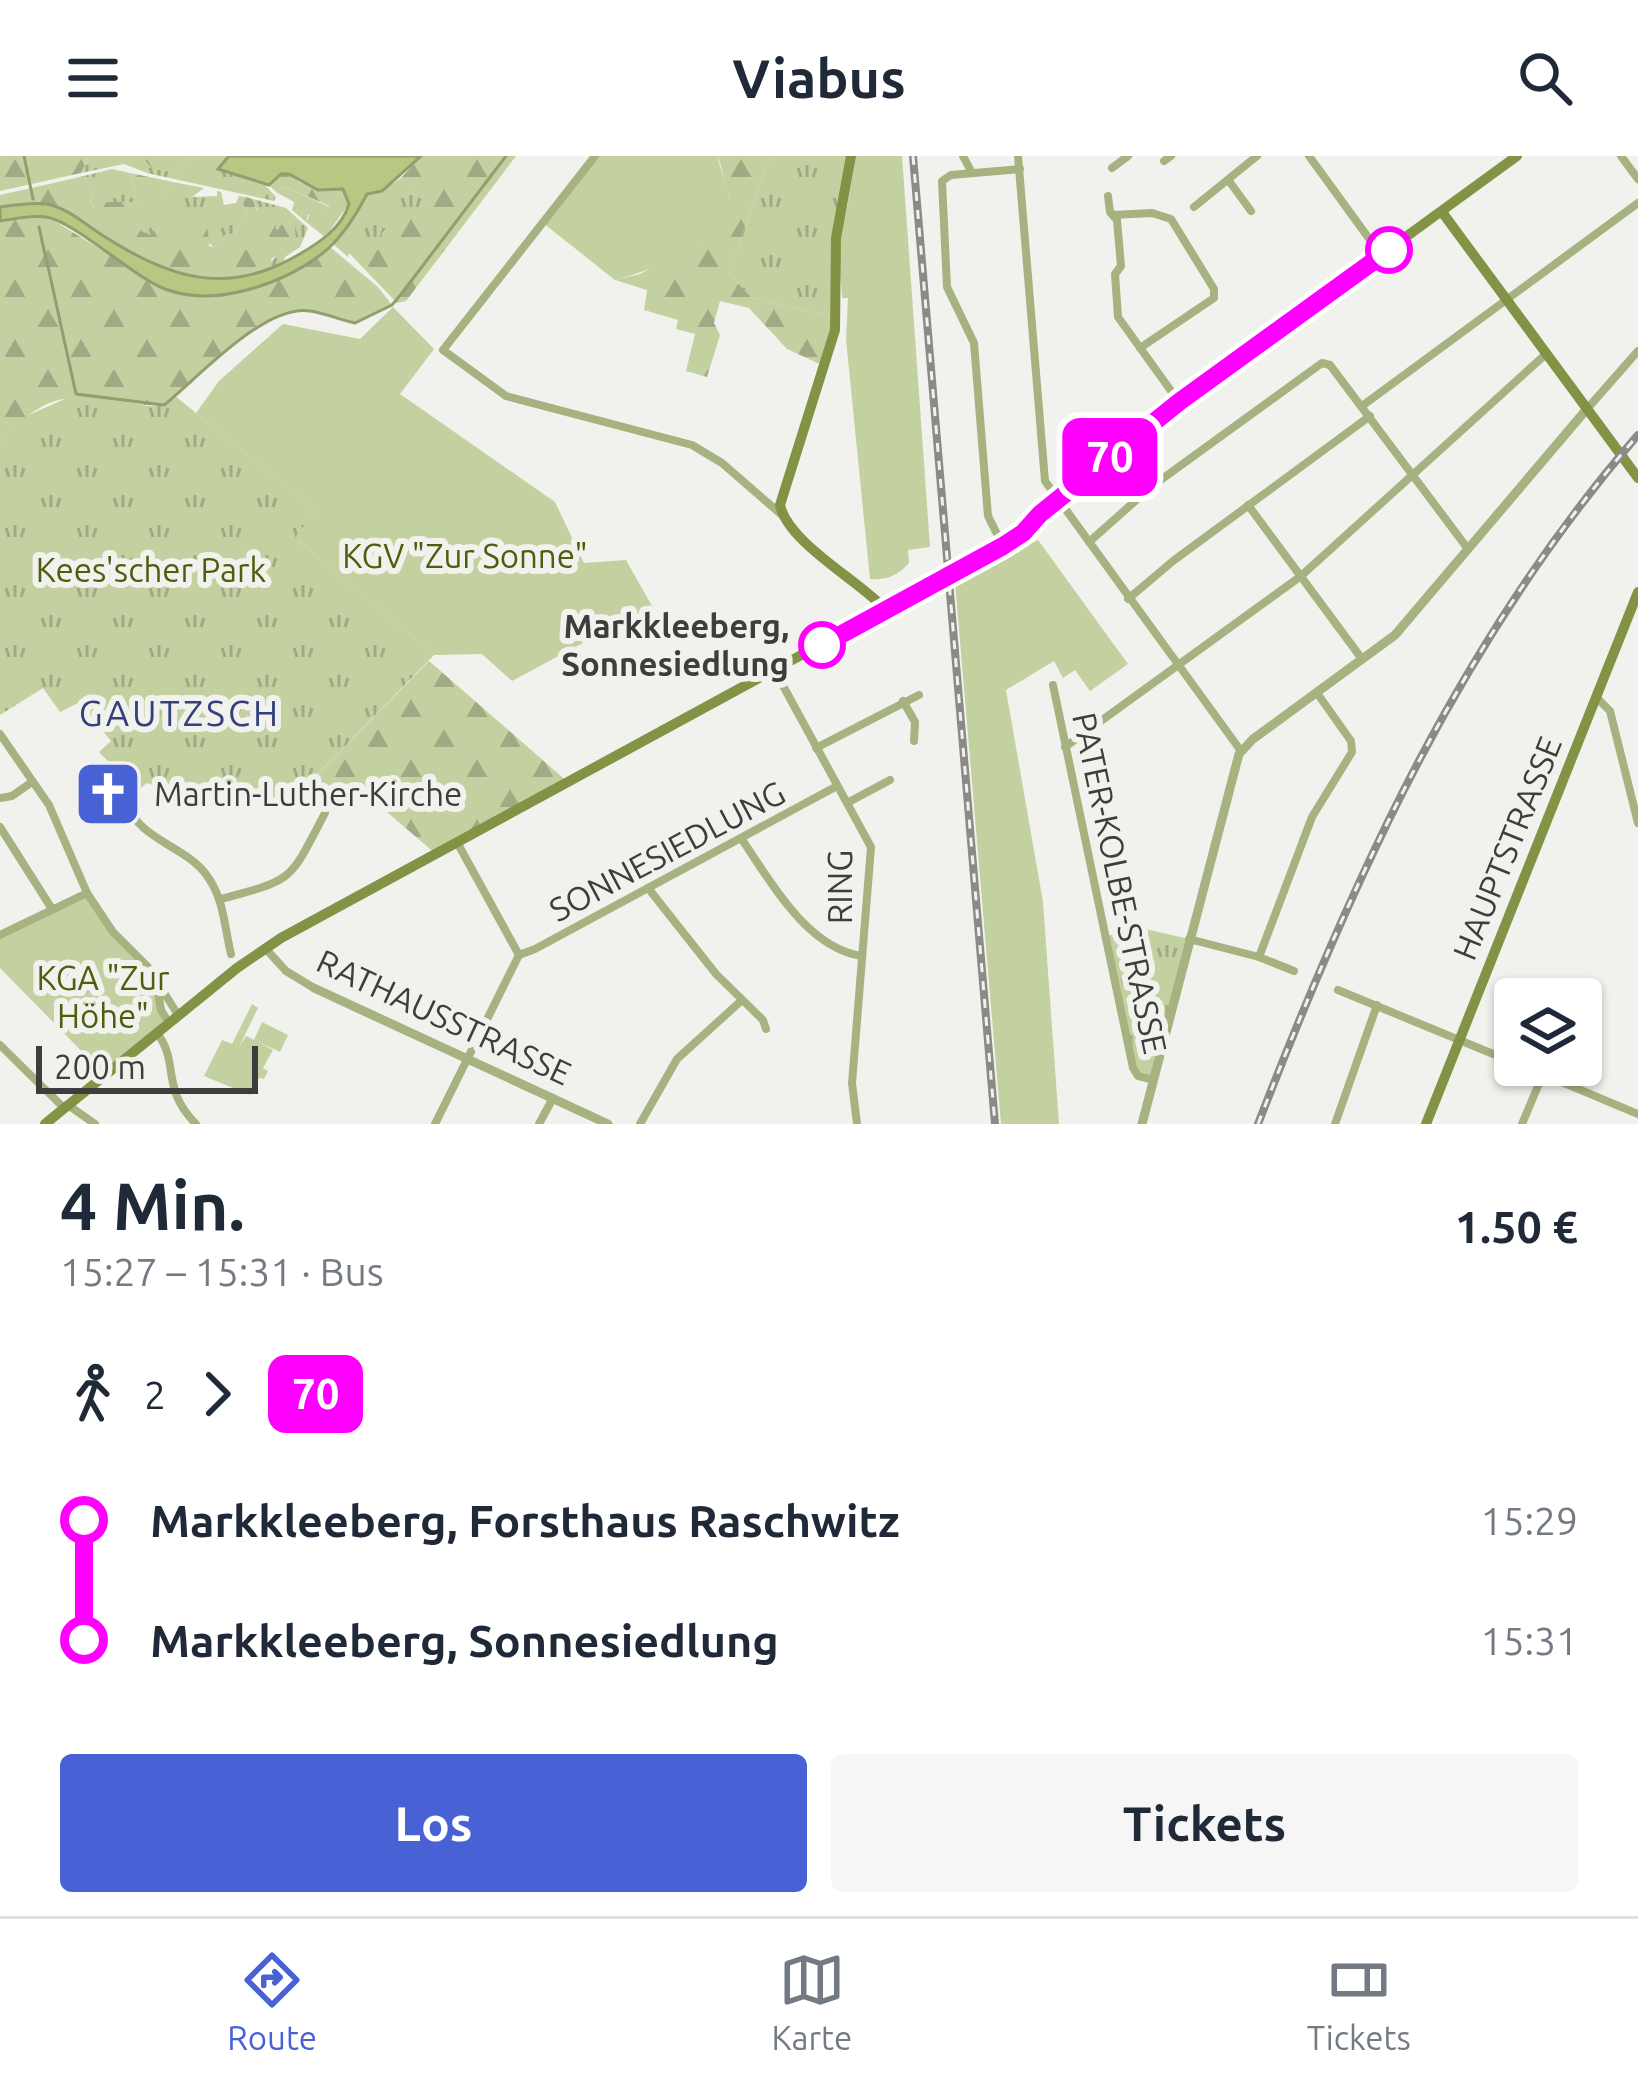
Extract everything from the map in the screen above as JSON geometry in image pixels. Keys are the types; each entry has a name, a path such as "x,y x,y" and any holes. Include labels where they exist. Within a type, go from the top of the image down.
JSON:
{"main road":[{"path":"851,156 836,238 835,330 783,487 783,516 887,611"},
{"path":"45,1124 265,948 938,584 1023,533 1040,514 1179,402 1517,156"},
{"path":"1442,212 1638,478"},
{"name":"HAUPTSTRASSE","path":"1426,1124 1638,592"}],"street":[{"path":"595,156 443,350 506,396 692,445 722,463 783,516"},
{"path":"963,156 972,173"},
{"path":"1018,156 1043,472 1059,502 1241,751"},
{"path":"1112,168 1128,156"},
{"path":"1194,207 1257,156"},
{"path":"1309,156 1382,255"},
{"path":"1621,156 1638,179"},
{"path":"1003,546 988,516 974,343 947,286 942,181 945,176 1020,169"},
{"path":"1229,181 1250,211"},
{"path":"1108,196 1117,220 1121,266 1115,274 1118,317 1179,402"},
{"path":"1362,406 1638,203"},
{"path":"1113,215 1152,213 1171,219 1214,290 1214,298 1140,348"},
{"path":"1142,1124 1241,751 1401,629 1638,351"},
{"path":"1065,747 1301,576 1546,354"},
{"path":"1089,542 1151,488 1326,363 1468,549"},
{"path":"1128,599 1370,416"},
{"path":"1248,506 1362,659"},
{"name":"RING","path":"775,671 871,847 852,1083 857,1124"},
{"name":"PATER-KOLBE-STRASSE","path":"1053,685 1133,1068 1138,1076 1153,1080"},
{"path":"1259,957 1312,817 1352,752 1351,741 1317,693"},
{"path":"816,748 919,695"},
{"path":"1597,698 1610,711 1638,823"},
{"path":"903,701 915,722 914,741"},
{"path":"0,734 49,806 87,893 157,983 173,1019"},
{"path":"847,803 890,780"},
{"path":"0,798 32,782"},
{"name":"SONNESIEDLUNG","path":"518,955 837,786"},
{"path":"128,804 132,817 150,833 174,845 203,870 221,898 232,954"},
{"path":"221,898 284,880 296,868 325,813"},
{"path":"1,831 52,909"},
{"path":"741,838 827,946 862,956"},
{"path":"435,1124 518,955 458,844"},
{"path":"648,888 684,938 763,1020 766,1029"},
{"path":"0,935 87,893"},
{"path":"1190,939 1294,971"},
{"name":"RATHAUSSTRASSE","path":"265,948 286,971 314,988 608,1124"},
{"path":"1338,990 1494,1054"},
{"path":"640,1124 676,1059 742,1000"},
{"path":"1335,1124 1377,1005"},
{"path":"157,1033 166,1047 172,1089 196,1124"},
{"path":"0,1045 66,1107 95,1124"},
{"path":"1522,1124 1538,1086"},
{"path":"1572,1086 1638,1114"},
{"path":"539,1124 553,1099"}],"green space":[{"path":"0,156 89,156 81,173 0,191"},
{"path":"89,156 141,156 172,172 196,156 229,156 218,169 265,185 276,197 274,201 124,164 81,173"},
{"path":"141,156 196,156 172,172 153,169"},
{"path":"421,156 516,156 406,301 397,303 349,253 368,240 380,248 388,226 434,201 413,196 416,186 401,178"},
{"path":"595,156 718,156 730,198 728,212 695,246 615,280 543,223"},
{"path":"718,156 778,156 764,170 729,274 752,298 837,318 824,366 787,349 749,308 720,301 714,323 720,335 707,377 686,371 695,334 676,329 678,320 644,310 647,290 615,280 640,274 704,240 730,199"},
{"path":"778,156 851,156 837,318 752,298 729,274 764,170"},
{"path":"856,156 902,156 930,547 908,550 905,567 876,579 870,579 846,339 848,298 842,298 839,254"},
{"path":"112,169 130,173 135,190 163,196 173,182 204,188 192,197 221,192 224,205 246,197 247,213 235,234 225,235 214,247 174,218 160,218 152,236 141,232 141,208 135,202 94,207 90,203 93,192 84,176"},
{"path":"130,173 173,182 163,196 152,199 135,190"},
{"path":"281,174 301,183 343,189 349,204 325,237 306,222 311,212 327,211 329,206 284,186 276,192 269,185"},
{"path":"84,176 93,192 93,207 135,202 141,208 141,231 151,235 160,217 187,216 208,230 209,246 214,247 225,235 235,234 247,213 246,197 253,199 256,209 272,213 277,230 284,222 294,222 296,237 271,259 272,268 223,279 200,278 159,267 54,206 0,207 0,195"},
{"path":"401,178 417,186 413,195 436,200 416,212 380,249 349,253 348,257 333,244 367,193 382,191"},
{"path":"284,186 329,210 308,215 306,222 292,210 294,202 276,192"},
{"path":"253,199 286,208 308,228 300,247 283,264 272,268 270,263 296,236 270,223"},
{"path":"48,217 167,290 202,294 330,247 392,305 355,323 310,311 292,312 232,345 164,405 61,399 23,419 0,441 0,221"},
{"name":"KGV \"Zur Sonne\"","path":"393,307 434,349 400,394 555,502 584,563 626,560 652,606 512,681 482,654 434,655 299,541 296,536 316,510 196,413 219,381 283,324 360,339"},
{"name":"Kees'scher Park","path":"76,394 147,406 164,405 175,396 316,510 297,536 299,541 434,655 282,811 225,785 171,791 147,783 137,791 99,752 111,741 80,702 60,712 43,688 0,715 0,441 22,418"},
{"path":"1038,540 1128,664 1090,691 1075,670 1063,678 1054,661 1006,690 1043,902 1059,1124 1001,1124 955,582"},
{"path":"429,661 569,783 437,855 366,794 351,807 336,795 325,809 310,800 303,809 282,811"},
{"name":"KGA \"Zur Höhe\"","path":"87,893 113,932 151,971 169,1023 105,1075 0,968 0,935"},
{"path":"1141,928 1189,939 1153,1080 1138,1076 1106,936"},
{"path":"252,1004 258,1008 239,1047 246,1036 254,1040 262,1022 288,1035 280,1052 257,1041 273,1050 263,1068 268,1071 264,1079 259,1078 250,1095 204,1076 222,1040 232,1044"}],"shaded area":[{"path":"229,156 421,156 382,191 367,194 348,226 323,253 269,283 226,294 205,296 165,289 46,217 0,221 0,207 53,206 150,262 197,277 221,279 246,276 298,255 329,234 346,213 349,204 343,189 318,190 289,174 281,174 269,185 218,169"}],"waterway":[{"path":"24,156 33,199"},
{"path":"47,262 76,394 164,405 232,345 273,319 310,311 355,323 392,305 506,156"},
{"path":"39,227 46,259"}],"railway":[{"path":"913,156 995,1124"},
{"path":"1258,1124 1333,941 1418,763 1518,593 1638,435"}],"bus line":[{"name":"70","path":"822,645 1023,533 1040,514 1179,402 1389,250"}],"place":[{"name":"Markkleeberg, Sonnesiedlung","path":"822,645"},
{"name":"Martin-Luther-Kirche","path":"108,794"}],"district":[{"name":"GAUTZSCH","path":"180,713"}]}
